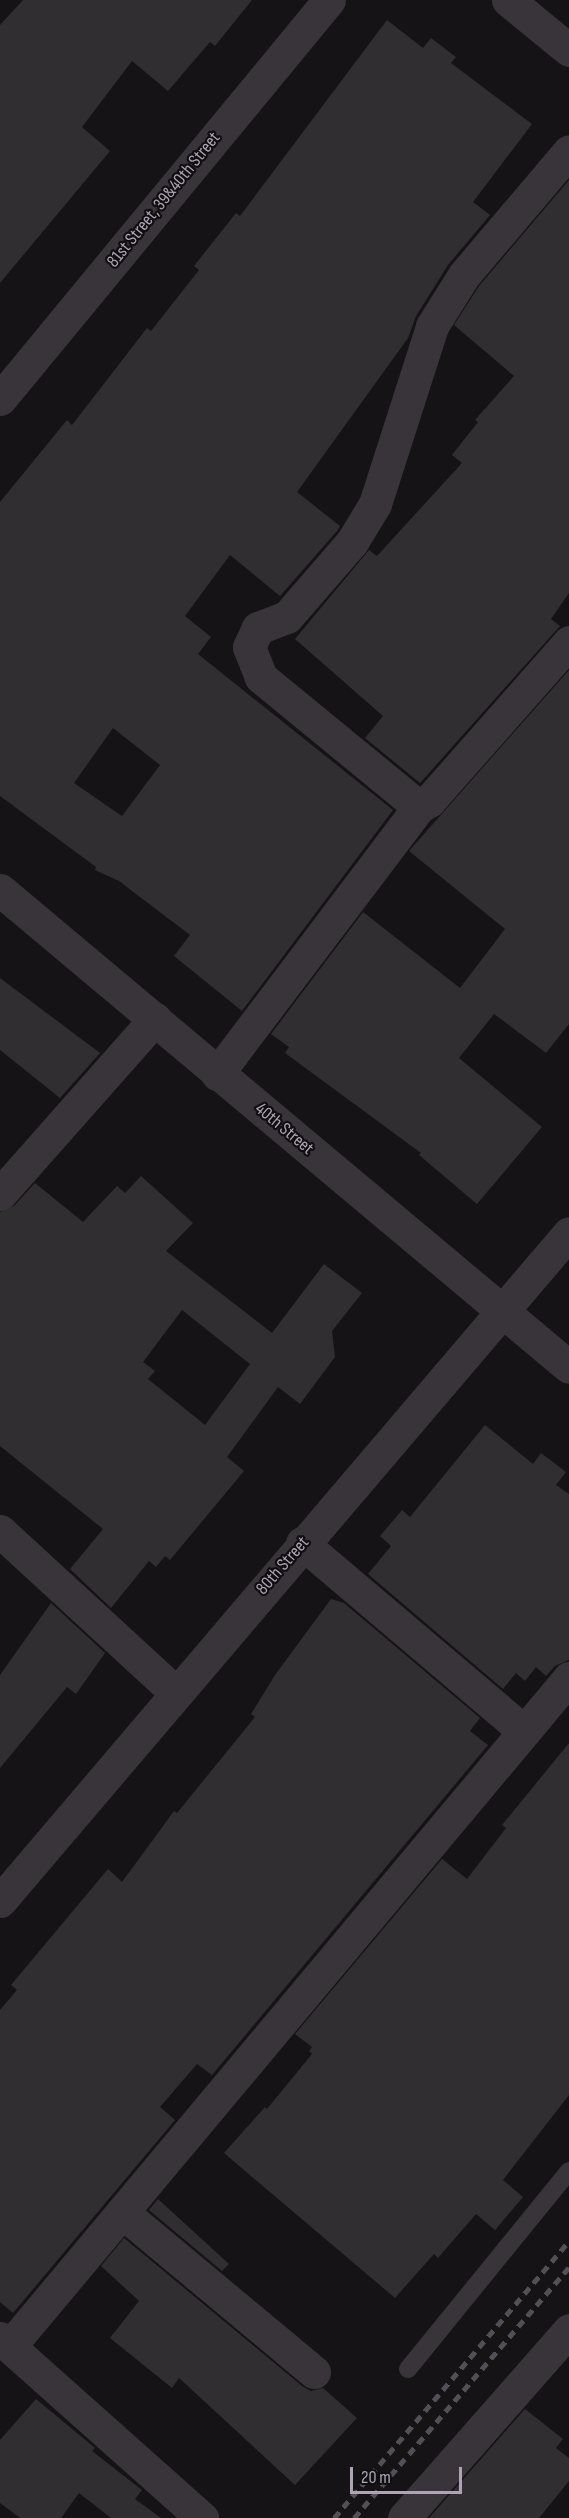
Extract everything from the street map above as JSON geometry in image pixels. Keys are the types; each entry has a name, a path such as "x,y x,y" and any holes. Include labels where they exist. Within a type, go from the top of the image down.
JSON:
{"street":[{"name":"81st Street, 39&40th Street","path":"0,399 328,0"},
{"path":"508,0 569,50"},
{"path":"419,807 261,677 249,647 258,628 287,617 352,542 375,504 432,326 464,275 569,151"},
{"path":"217,1074 419,807 429,801 569,642"},
{"name":"40th Street","path":"0,890 569,1367"},
{"path":"0,1194 155,1019"},
{"name":"80th Street","path":"0,1901 174,1692 569,1233"},
{"path":"0,1531 174,1692"},
{"path":"302,1543 524,1731"},
{"path":"202,2518 5,2342 122,2212 569,1678"},
{"path":"122,2212 314,2372"},
{"path":"404,2518 565,2343"}],"lane":[{"path":"408,2369 569,2171"}],"building":[{"path":"23,0 252,0 215,46 210,42 168,91 132,61 82,127 110,151 0,283 0,25"},
{"path":"387,20 423,48 431,38 456,57 451,63 532,124 473,202 490,215 448,265 416,316 408,338 297,492 340,526 337,531 280,596 230,555 185,616 211,637 198,654 393,810 242,1011 174,956 190,935 119,881 95,870 96,867 0,796 0,502 67,420 72,425 147,328 151,331 199,270 194,266 236,213 240,216","holes":["113,728 160,765 122,816 74,783"]},
{"path":"569,180 569,593 551,619 560,626 420,783 365,738 383,716 295,639 369,550 377,556 462,463 452,455 478,422 475,420 514,376 454,325 479,286"},
{"path":"569,670 569,1024 546,1053 494,1014 459,1058 542,1127 477,1204 419,1155 421,1153 285,1053 289,1047 271,1034 363,912 460,988 505,929 409,851"},
{"path":"0,978 100,1053 60,1098 0,1050"},
{"path":"141,1176 193,1223 166,1251 272,1333 324,1264 362,1293 332,1331 335,1357 300,1404 278,1387 227,1457 244,1471 170,1560 165,1556 156,1567 149,1561 111,1608 70,1569 103,1529 0,1446 0,1212 14,1206 35,1183 83,1222 117,1186 125,1193","holes":["182,1310 250,1364 205,1425 148,1379 155,1371 143,1362"]},
{"path":"485,1425 533,1464 541,1453 566,1472 556,1485 569,1494 569,1660 555,1666 546,1676 536,1667 525,1681 516,1673 503,1689 368,1574 391,1546 380,1536 402,1510 410,1517"},
{"path":"331,1599 344,1603 480,1718 470,1731 488,1745 212,2075 197,2064 160,2107 175,2120 13,2313 0,2302 0,2010 17,1990 11,1985 108,1869 122,1882 174,1811 177,1813 255,1717 251,1714 275,1675"},
{"path":"51,1603 105,1653 76,1694 67,1687 0,1768 0,1675"},
{"path":"569,1743 569,2095 503,2180 523,2197 495,2230 476,2214 438,2258 434,2254 395,2298 224,2153 265,2107 267,2109 312,2054 309,2051 312,2047 295,2034 442,1859 467,1879 506,1828 502,1825"},
{"path":"158,2199 229,2264 222,2271 149,2210"},
{"path":"124,2238 302,2386 311,2391 323,2388 357,2418 295,2485 179,2378 172,2388 110,2338 139,2301 101,2266"},
{"path":"36,2399 95,2448 92,2451 142,2490 135,2499 161,2518 111,2518 79,2493 61,2518 20,2518 0,2503 0,2440"},
{"path":"525,2409 563,2439 556,2448 569,2458 569,2481 539,2518 429,2518"}],"railway":[{"path":"334,2518 569,2241"},
{"path":"354,2518 569,2267"}]}
